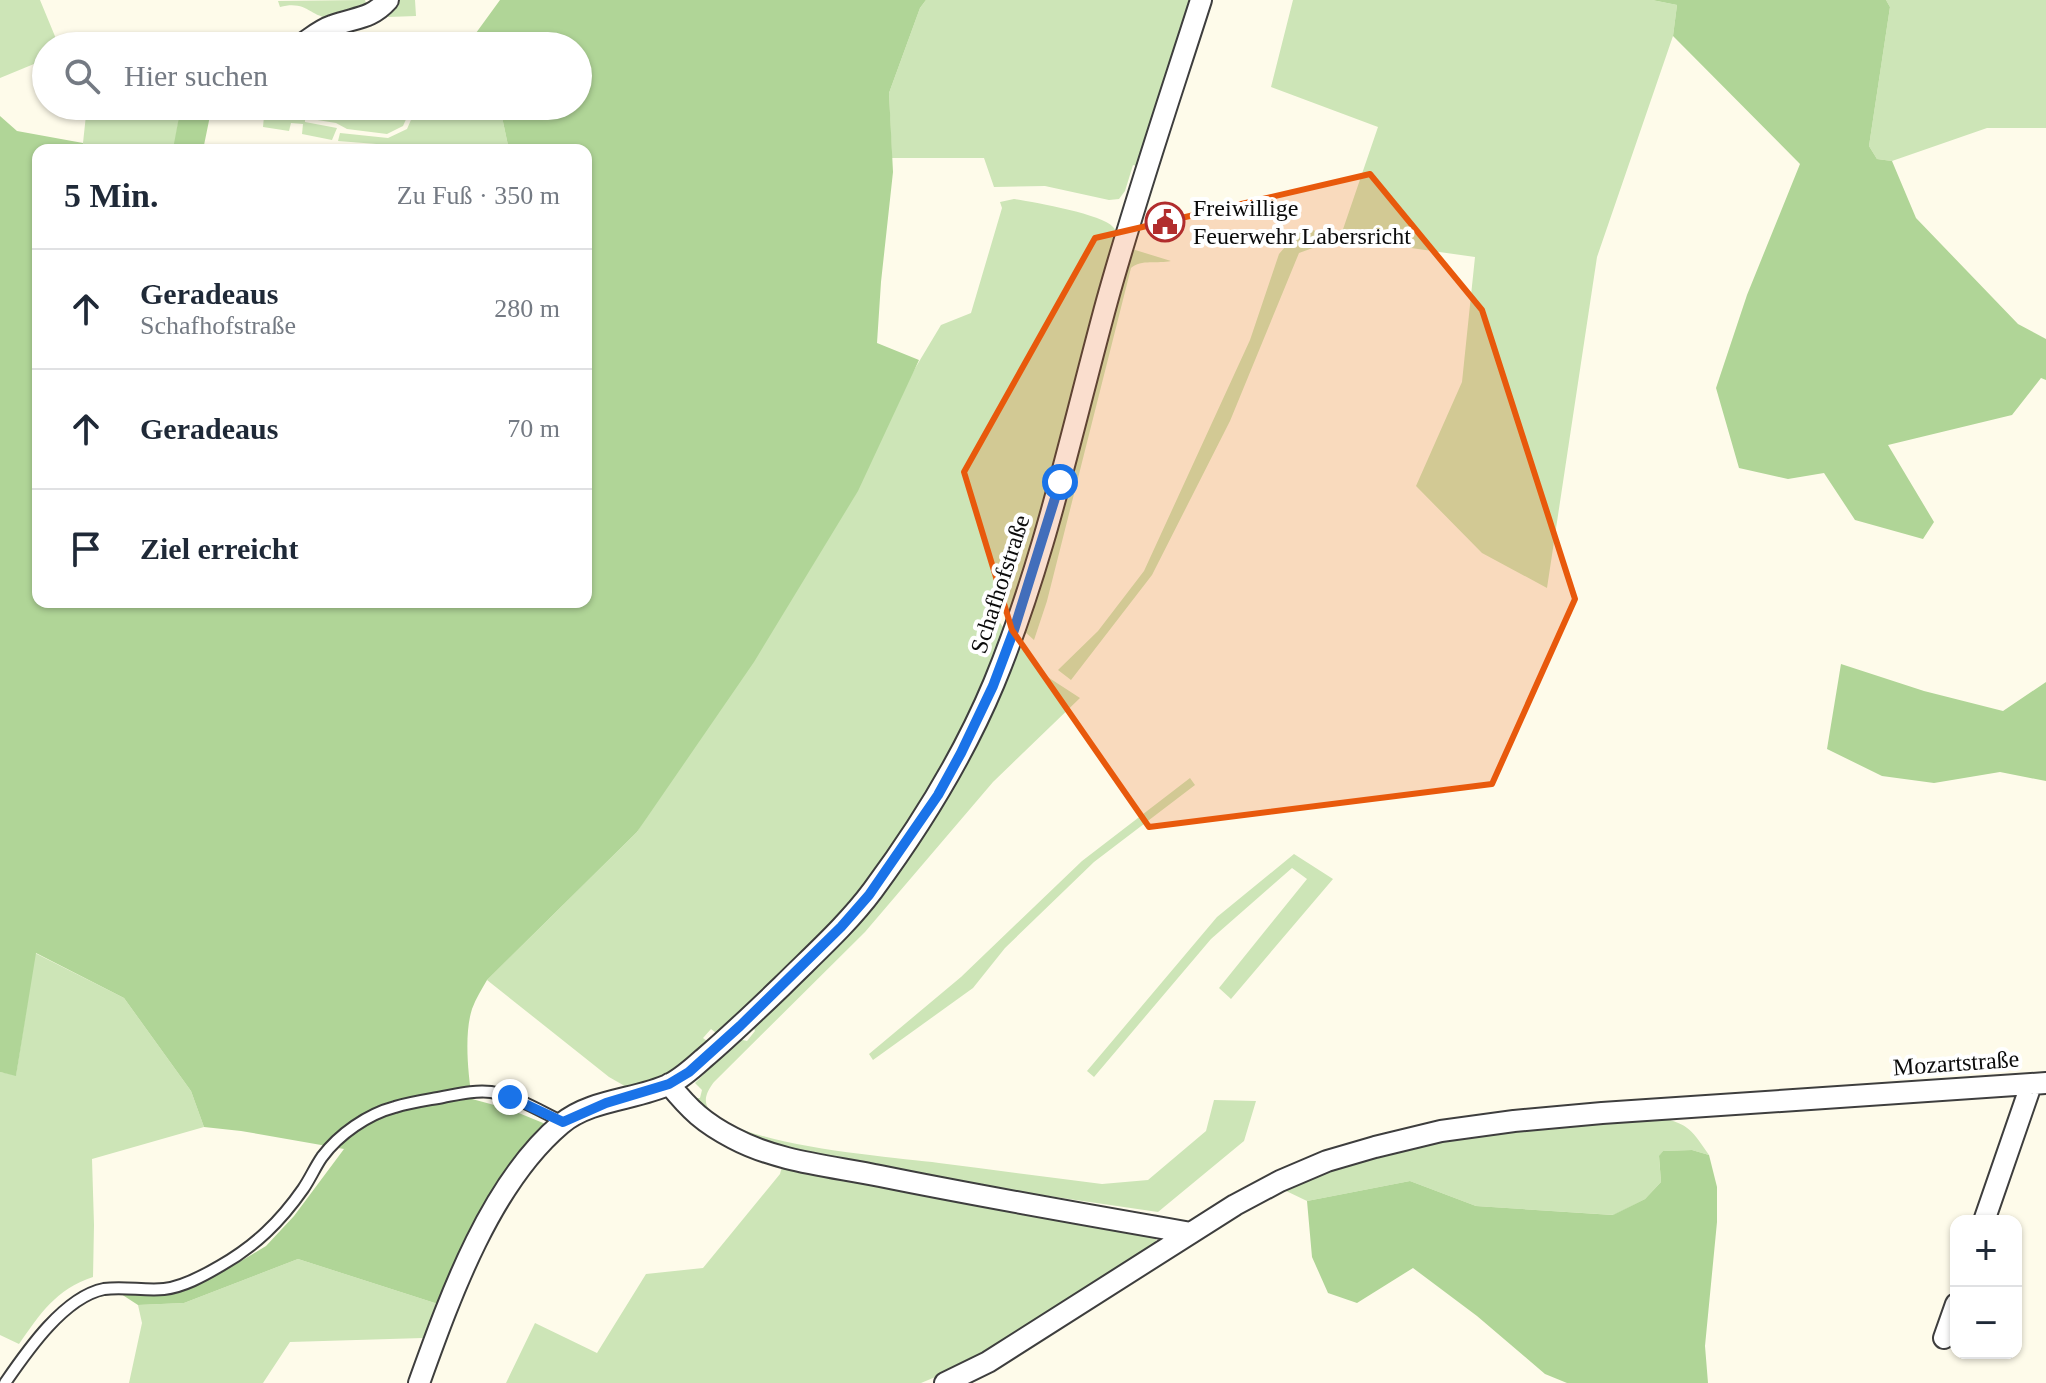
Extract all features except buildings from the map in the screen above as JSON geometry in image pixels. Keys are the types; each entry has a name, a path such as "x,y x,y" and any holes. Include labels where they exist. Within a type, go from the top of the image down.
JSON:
{"street":[{"path":"322,32 333,25 369,15 388,0"},
{"name":"Schafhofstraße","path":"563,1122 606,1103 669,1084 689,1072 841,927 869,895 938,795 993,686 1014,630 1060,482 1108,298 1201,0"},
{"path":"669,1084 702,1120 736,1140 782,1156 964,1193 1191,1233"},
{"path":"1986,1215 2038,1084"},
{"name":"Mozartstraße","path":"945,1383 988,1362 1235,1205 1327,1161 1441,1131 1514,1121 2038,1084"},
{"path":"419,1383 448,1305 506,1187 563,1122"},
{"path":"1944,1338 1950,1321"}],"lane":[{"path":"5,1383 64,1309 84,1296 118,1288 162,1290 179,1287 219,1267 255,1243 304,1188 322,1156 365,1119 394,1107 477,1091 510,1097 563,1122"}],"highlighted area":[{"path":"1370,174 1482,310 1575,599 1492,784 1149,827 1012,630 964,472 1095,238"}],"green space":[{"path":"0,0 40,0 53,32 32,32 32,65 0,78"},
{"path":"365,0 368,10 330,18 302,7 280,7 278,1"},
{"path":"396,0 415,0 416,16 388,17 388,11"},
{"path":"500,0 926,0 920,8 889,93 893,172 877,343 919,360 858,491 754,662 637,832 487,980 477,997 467,1042 472,1099 509,1109 548,1125 438,1304 298,1259 184,1303 138,1305 121,1294 164,1295 185,1290 266,1246 294,1216 344,1149 204,1127 191,1091 124,998 36,953 16,1076 0,1072 0,116 17,131 83,144 32,144 32,608 592,608 592,144 508,144 503,120 592,120 592,32 477,32"},
{"path":"926,0 1194,0 1140,167 1133,165 1125,191 1119,199 1109,200 1045,186 994,187 984,158 892,158 889,93 920,8"},
{"path":"1293,0 1652,0 1677,5 1673,36 1597,257 1547,588 1482,553 1416,486 1462,382 1475,257 1340,238 1378,127 1271,87"},
{"path":"1652,0 1886,0 1890,7 1869,146 1877,159 1892,161 1916,218 2018,324 2046,339 2046,380 2041,378 2012,415 1888,445 1934,522 1923,539 1855,520 1824,473 1788,479 1739,468 1716,388 1747,295 1800,164 1673,36 1677,5"},
{"path":"1886,0 2046,0 2046,128 1987,128 1892,161 1877,159 1869,146 1890,7"},
{"path":"85,120 179,120 175,144 83,143"},
{"path":"178,120 209,120 204,144 174,144"},
{"path":"264,120 305,120 337,128 332,140 302,134 303,124 291,123 289,131 263,127"},
{"path":"317,120 406,120 403,126 387,134 347,129 336,123"},
{"path":"411,120 503,120 508,144 338,141 340,133 388,138 407,129"},
{"path":"1014,199 1096,218 1113,227 1117,239 1013,612 1001,614 998,620 1005,630 979,696 945,766 883,862 845,912 720,1036 711,1029 703,1038 711,1044 680,1069 630,1089 609,1077 487,980 637,832 941,325 971,313 1002,208 1000,202"},
{"path":"1302,227 1340,238 1299,253 1230,421 1152,575 1071,680 1058,670 1098,631 1144,571 1250,340 1279,254"},
{"path":"1132,249 1171,261 1145,263 1131,268 1047,601 1034,640 1024,631 1066,501 1104,344"},
{"path":"1019,647 1040,672 1080,698 993,782 865,932 714,1082 706,1102 709,1109 725,1122 781,1141 1102,1184 1148,1180 1206,1131 1214,1100 1256,1101 1244,1141 1158,1212 980,1186 801,1154 733,1131 694,1098 700,1098 702,1090 695,1083 739,1039 747,1041 755,1031 753,1026 822,960"},
{"path":"1841,664 1924,691 2003,711 2046,682 2046,781 2000,772 1934,783 1882,776 1827,749"},
{"path":"1190,778 1195,785 1094,862 1005,948 973,988 873,1060 869,1054 961,977 1082,861"},
{"path":"1294,854 1333,879 1231,999 1219,988 1307,879 1292,868 1211,939 1094,1077 1087,1071 1217,917"},
{"path":"35,953 124,998 191,1091 204,1127 92,1159 93,1277 59,1296 19,1344 0,1335 0,1072 16,1075"},
{"path":"1660,1118 1689,1130 1709,1155 1692,1150 1663,1151 1659,1157 1661,1182 1645,1199 1614,1215 1476,1206 1410,1181 1307,1201 1282,1189 1339,1166 1418,1146 1538,1128"},
{"path":"1692,1150 1709,1155 1717,1187 1717,1222 1705,1346 1708,1383 1567,1383 1545,1374 1477,1316 1413,1268 1357,1303 1328,1293 1312,1257 1307,1201 1410,1181 1476,1206 1613,1215 1645,1199 1661,1182 1659,1156 1663,1151"},
{"path":"783,1163 1149,1235 1156,1239 1155,1249 988,1355 921,1383 506,1383 535,1323 597,1353 646,1274 703,1268 780,1174"},
{"path":"298,1259 438,1304 423,1338 290,1342 263,1383 129,1383 142,1323 138,1305 184,1303"}],"place":[{"name":"Freiwillige Feuerwehr Labersricht","path":"1165,222"}],"route":[{"path":"510,1097 563,1122 589,1109 669,1084 689,1072 740,1026 860,906 938,795 993,686 1014,630 1060,482"}]}
